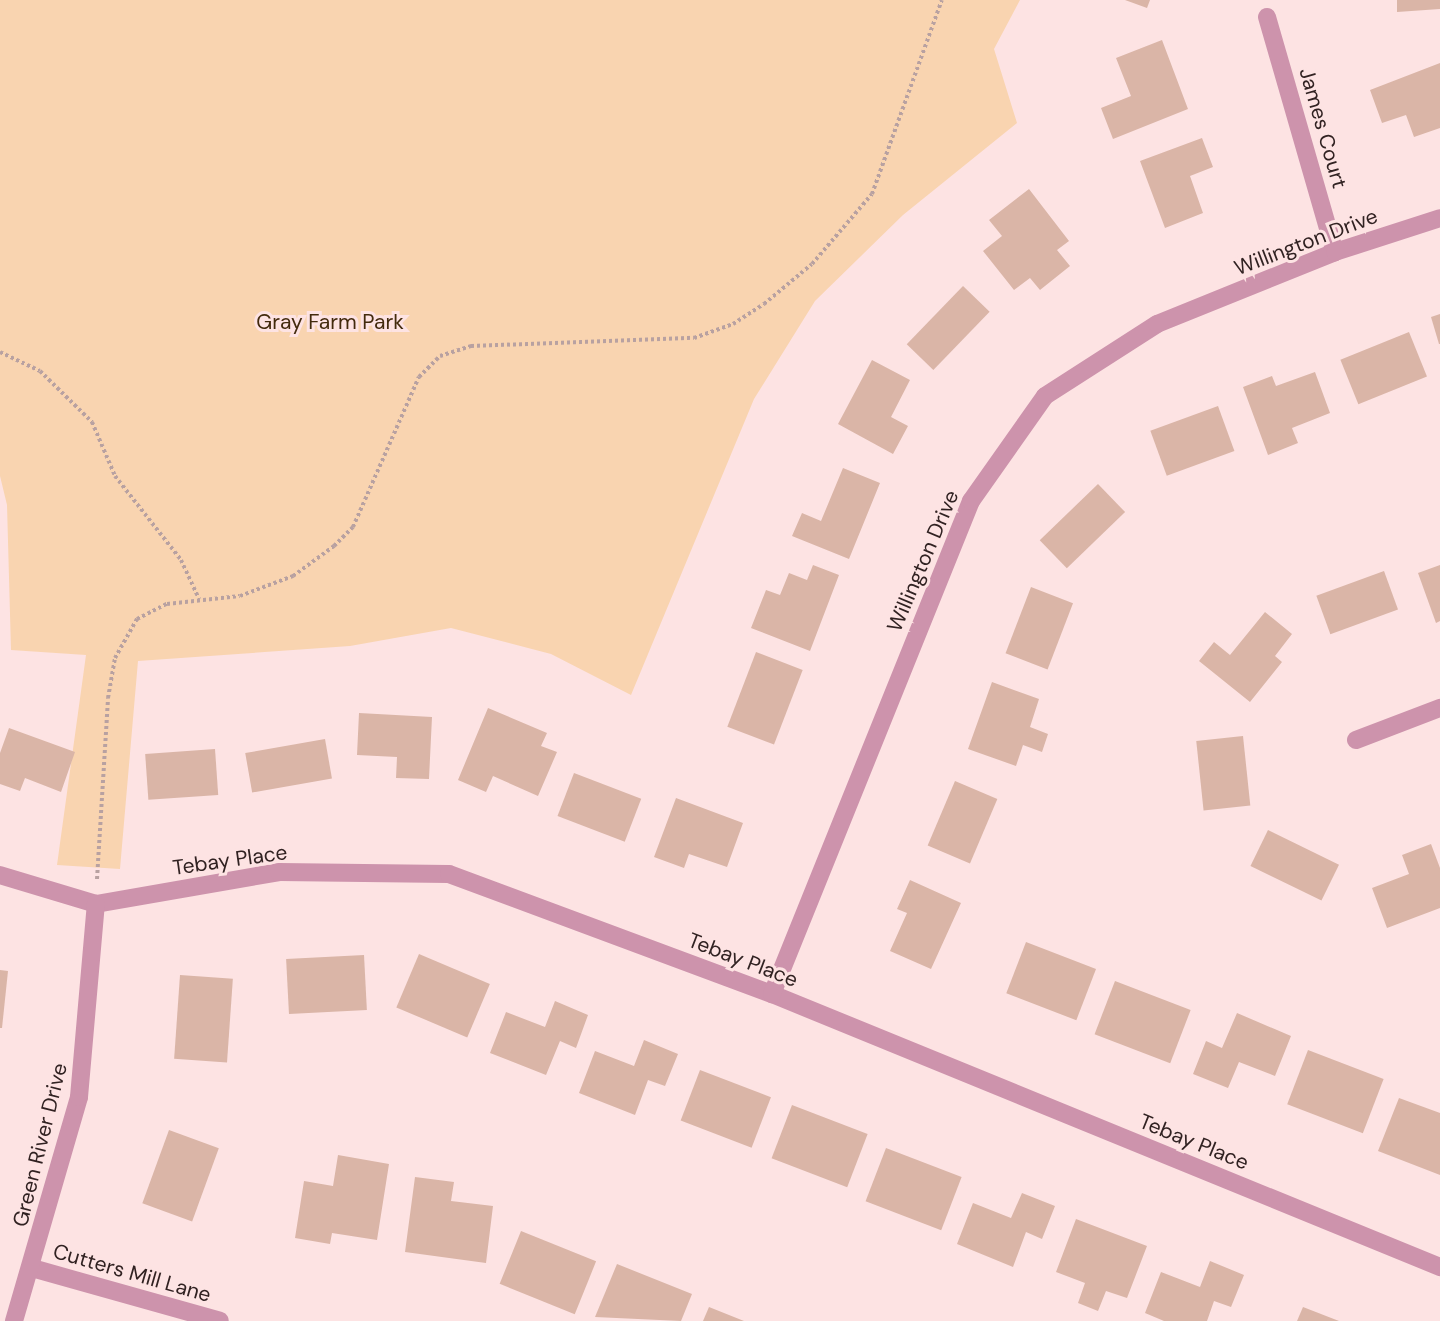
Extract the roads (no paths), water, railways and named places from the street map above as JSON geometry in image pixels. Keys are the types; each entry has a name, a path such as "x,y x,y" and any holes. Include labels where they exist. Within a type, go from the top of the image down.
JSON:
{"street":[{"name":"James Court","path":"1267,17 1335,252"},
{"name":"Willington Drive","path":"772,994 970,501 1045,396 1157,324 1335,252 1440,218"},
{"path":"1356,740 1440,708"},
{"name":"Tebay Place","path":"0,875 96,904 279,872 449,874 772,994 1440,1267"},
{"name":"Green River Drive","path":"14,1321 32,1268 79,1097 96,904"},
{"name":"Cutters Mill Lane","path":"32,1268 220,1321"}],"park label":[{"name":"Gray Farm Park","path":"330,322"}]}
